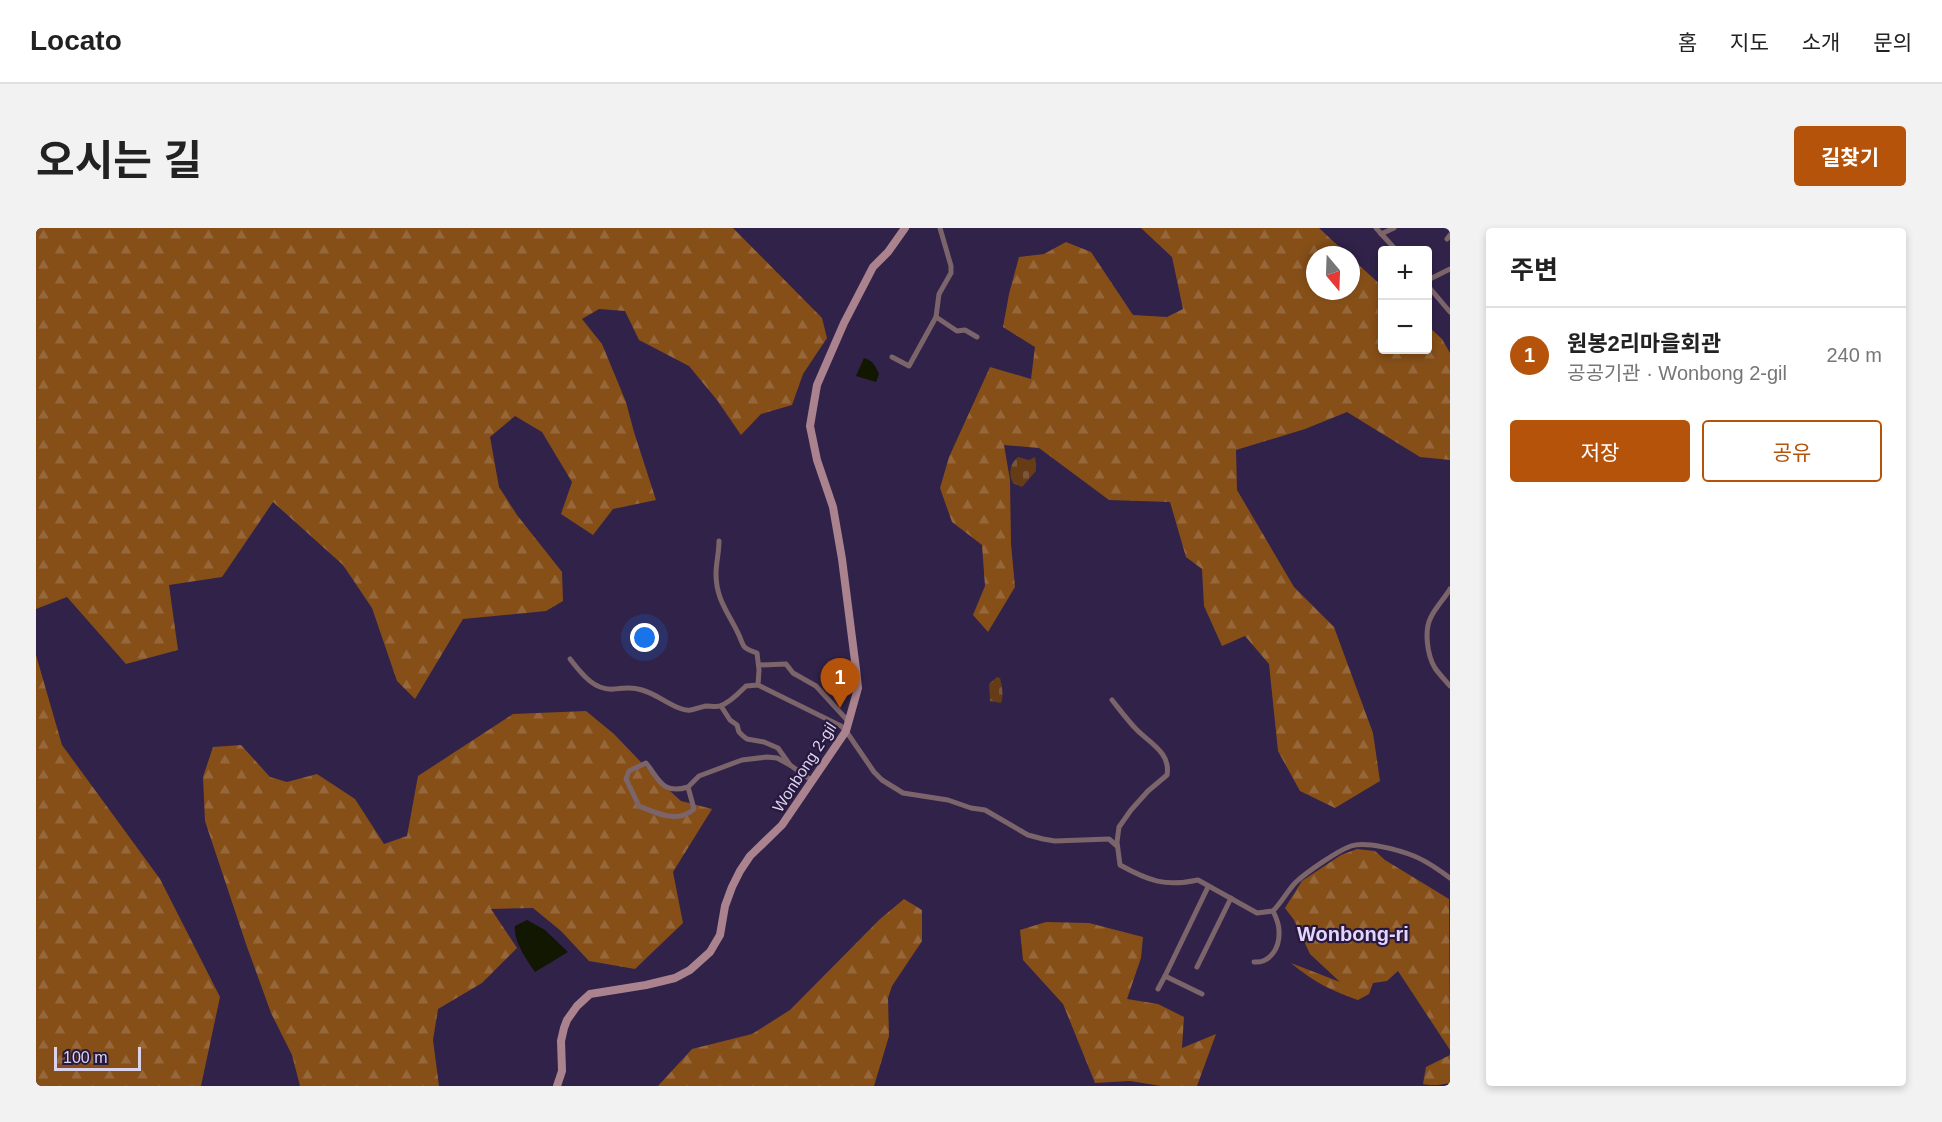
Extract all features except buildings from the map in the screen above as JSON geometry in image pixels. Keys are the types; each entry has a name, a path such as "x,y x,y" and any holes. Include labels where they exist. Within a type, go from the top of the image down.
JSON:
{"main road":[{"name":"Wonbong 2-gil","path":"557,1086 562,1071 561,1041 564,1028 577,1006 590,994 675,978 702,961 716,944 732,887 750,856 782,825 846,731 858,688 854,648 833,507 817,460 810,426 818,386 844,323 873,267 888,252 905,228"}],"street":[{"path":"892,357 909,366 936,316 939,294 951,273 940,228"},
{"path":"1376,228 1392,246"},
{"path":"1381,234 1394,228"},
{"path":"1432,278 1450,269"},
{"path":"1432,291 1450,312"},
{"path":"936,316 957,331 965,330 977,337"},
{"path":"719,542 720,554 716,571 719,595 744,649 757,653 758,685"},
{"path":"1450,590 1430,618 1428,648 1435,668 1450,686"},
{"path":"570,659 589,680 602,688 624,687 642,690 690,712 706,706 721,706 737,696 746,686 758,685 833,721 846,731 874,772 903,793 948,800 985,810 1028,835 1043,839 1055,841 1109,839 1119,847"},
{"path":"759,665 786,664 793,673 816,686 848,721"},
{"path":"1112,700 1138,731 1155,744 1168,769 1167,775 1148,791 1119,827 1120,866 1161,883 1180,884 1198,880 1257,913 1273,911 1282,902 1294,883 1351,846 1375,846 1415,856 1450,878"},
{"path":"721,706 730,720 737,725 742,736 778,748 790,765"},
{"path":"688,787 694,809 688,815 673,817 654,813 639,806 626,779 629,771 646,763 660,785 673,789 688,787 699,776 742,760 767,757 777,758 812,780"},
{"path":"1158,989 1208,887"},
{"path":"1197,967 1231,898"},
{"path":"1254,962 1265,960 1275,950 1279,930 1273,911"},
{"path":"1165,976 1202,994"}],"green space":[{"path":"36,228 733,228 822,318 827,338 803,374 792,405 761,414 741,435 717,400 689,366 639,340 625,311 599,309 582,319 602,344 626,402 656,500 613,509 593,535 561,514 572,482 542,432 515,416 490,437 499,487 517,515 562,572 563,601 546,611 463,619 415,699 397,681 372,608 343,565 273,502 222,577 169,585 178,650 126,664 67,597 36,609"},
{"path":"1141,228 1319,228 1338,246 1306,246 1306,300 1360,300 1360,266 1378,282 1378,354 1432,354 1432,330 1442,339 1450,353 1450,460 1420,457 1347,412 1305,429 1236,450 1237,490 1294,587 1334,627 1373,733 1380,781 1335,808 1300,791 1278,751 1269,664 1245,636 1222,646 1204,606 1202,569 1186,557 1170,502 1109,500 1039,448 1004,445 1010,480 1011,544 1015,587 988,632 973,615 985,586 982,545 952,522 940,488 949,457 990,367 1031,379 1035,347 1003,327 1019,257 1044,254 1066,242 1091,252 1133,315 1167,317 1183,309 1172,257"},
{"path":"1018,457 1029,460 1035,457 1036,471 1022,487 1013,483 1010,472"},
{"path":"36,655 62,745 160,879 220,997 201,1086 36,1086"},
{"path":"997,677 1000,678 1002,688 1001,703 990,701 989,684"},
{"path":"586,711 614,734 681,801 712,809 673,872 683,923 635,969 589,961 561,931 533,908 491,909 517,948 482,983 438,1009 433,1040 439,1086 300,1086 292,1055 271,1013 205,821 203,777 213,747 241,745 270,777 287,782 317,774 355,799 384,844 407,836 418,776 513,714"},
{"path":"1357,849 1375,851 1385,860 1449,899 1450,1050 1398,971 1387,981 1373,983 1369,994 1358,1000 1323,985 1291,963 1340,982 1310,954 1294,920 1285,908 1302,881 1341,855"},
{"path":"904,899 922,910 922,941 892,986 888,998 889,1036 874,1086 658,1086 692,1049 752,1034 790,1010 880,919"},
{"path":"1046,922 1089,923 1143,937 1141,958 1127,999 1158,1004 1184,1017 1182,1048 1216,1034 1197,1086 1161,1086 1130,1081 1095,1083 1063,1004 1023,960 1020,930"},
{"path":"1450,1055 1450,1083 1423,1084 1426,1067"}],"shaded area":[{"path":"864,358 872,362 879,374 876,382 856,376"},
{"path":"527,920 545,930 568,952 535,972 521,950 515,932 515,926"}],"place":[{"name":"원봉2리마을회관","path":"840,708"}],"district":[{"name":"Wonbong-ri","path":"1353,934"}]}
